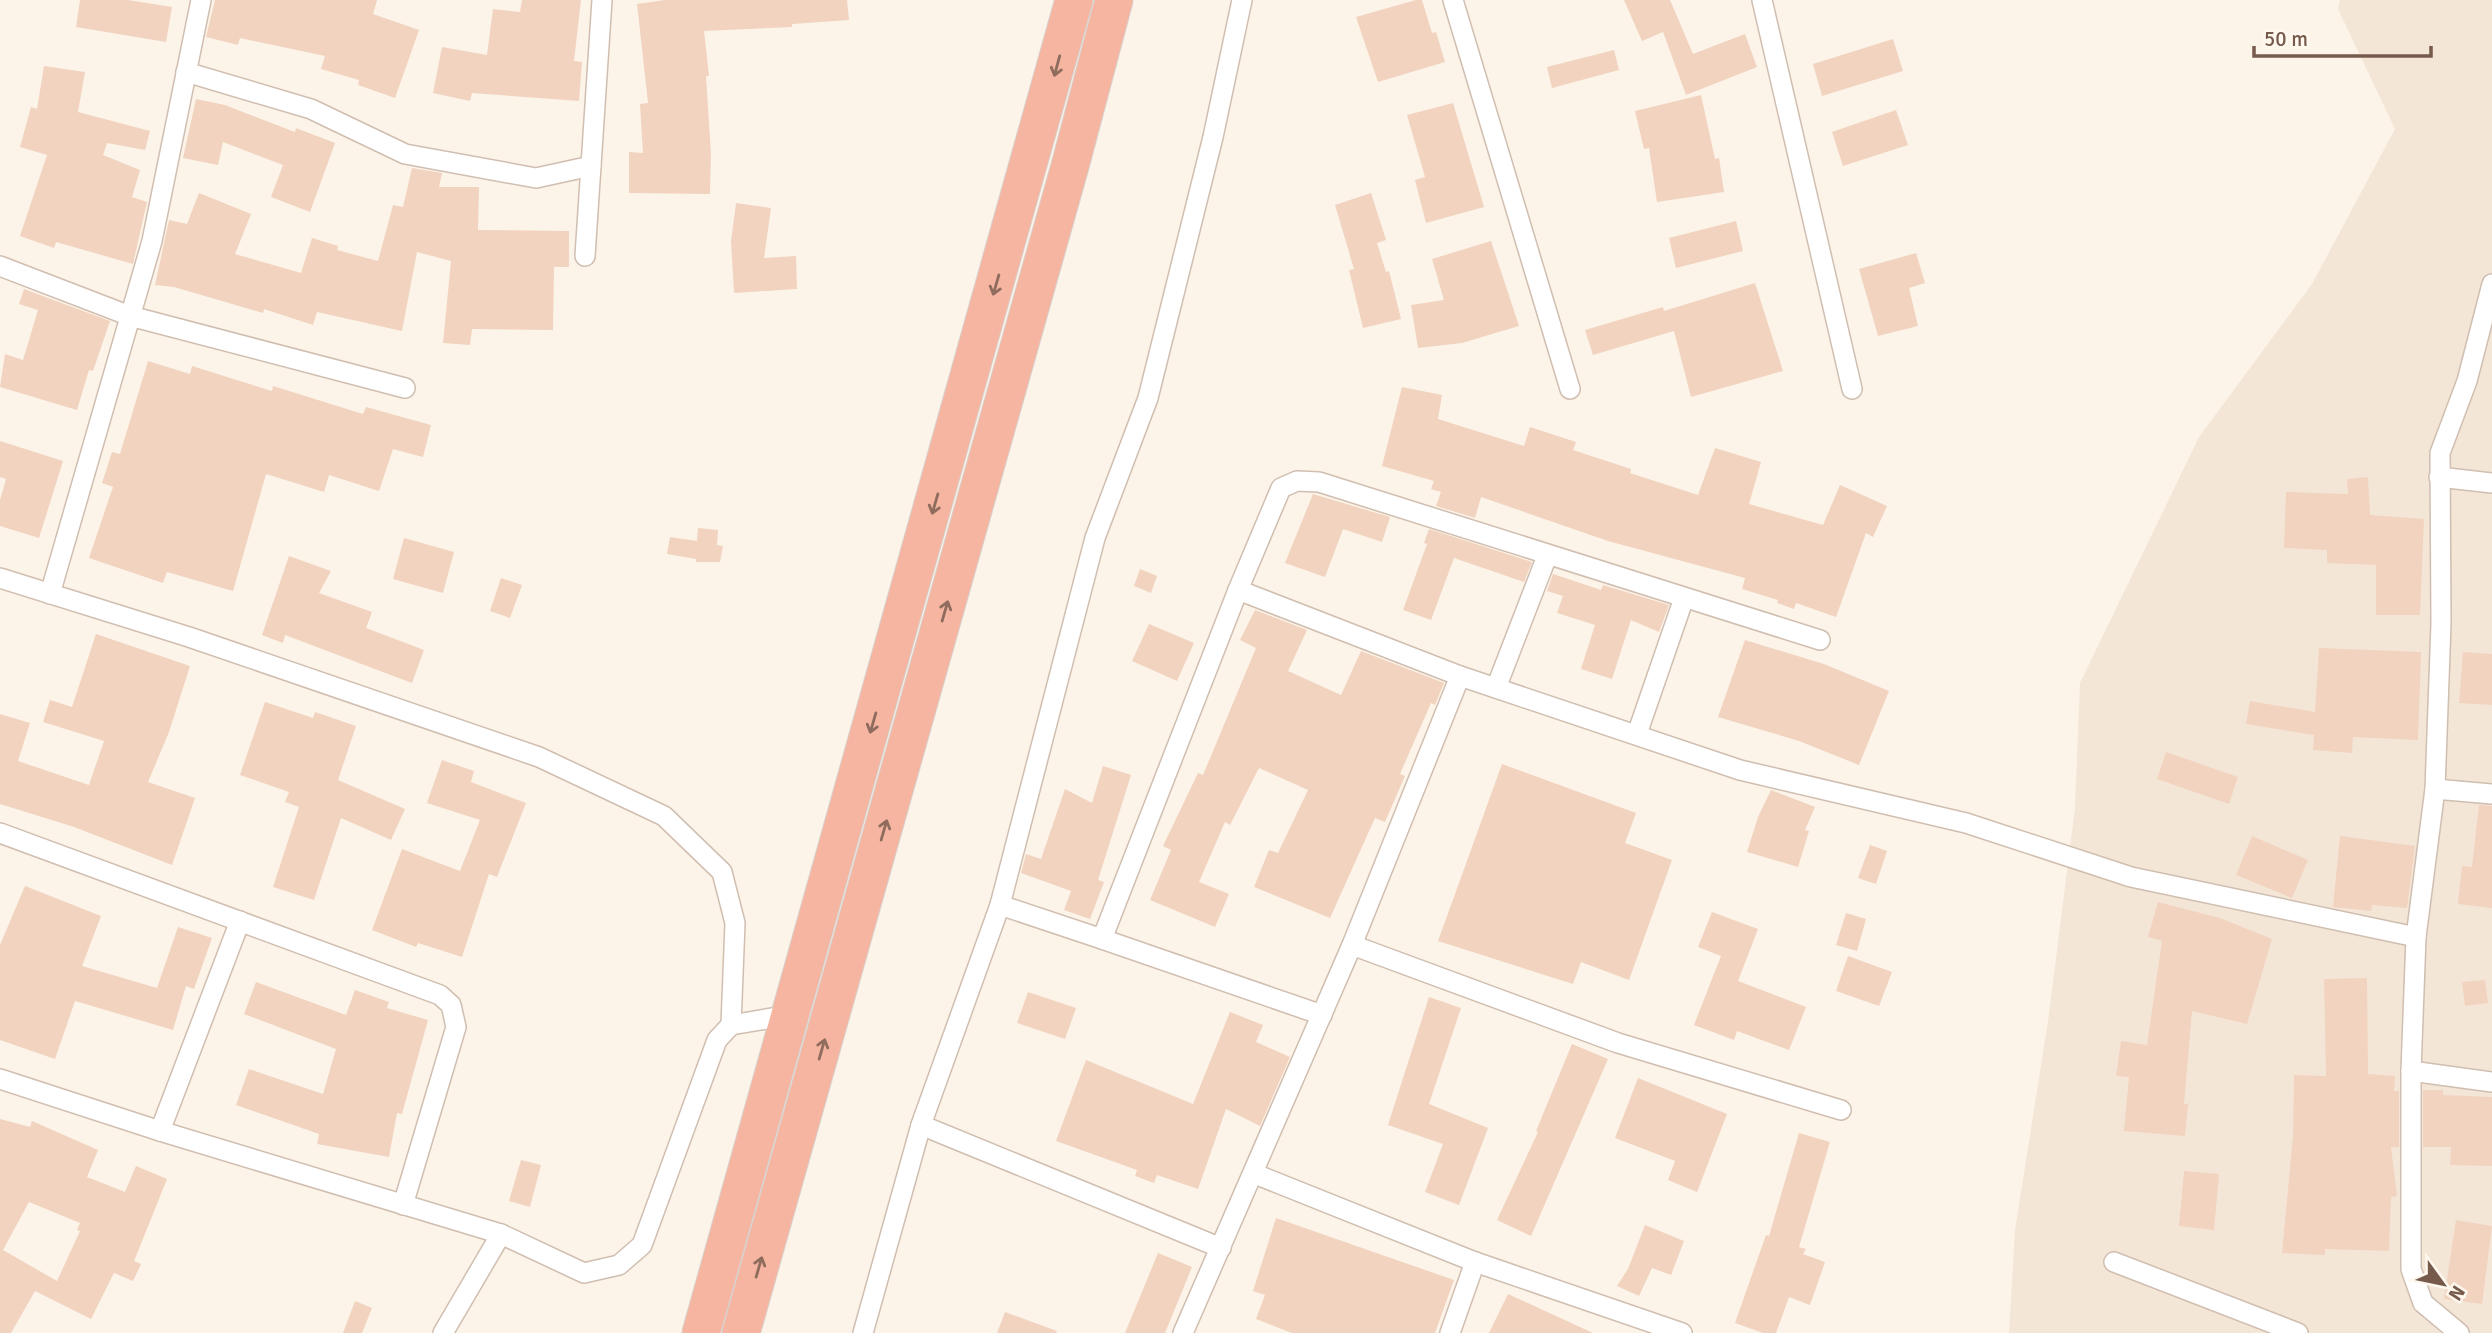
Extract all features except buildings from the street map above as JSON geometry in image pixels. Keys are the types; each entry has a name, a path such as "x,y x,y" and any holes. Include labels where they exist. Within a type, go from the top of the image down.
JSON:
{"highway":[{"path":"701,1333 1074,0"},
{"path":"741,1333 1051,233 1114,0"}],"street":[{"path":"50,594 152,241 201,0"},
{"path":"585,256 602,0"},
{"path":"863,1333 921,1125 1000,905 1095,538 1147,398 1213,137 1242,0"},
{"path":"1452,0 1570,389"},
{"path":"1762,0 1852,389"},
{"path":"186,72 311,109 405,154 536,178 591,166"},
{"path":"0,267 130,316 405,388"},
{"path":"2459,1333 2423,1303 2411,1269 2411,1071 2416,937 2435,789 2441,624 2440,453 2468,381 2492,284"},
{"path":"2439,477 2492,482"},
{"path":"1102,939 1238,590 1282,488 1297,481 1319,482 1820,640"},
{"path":"1496,688 1547,556"},
{"path":"0,578 189,637 539,757 664,816 722,872 735,923 731,1025"},
{"path":"1238,590 1460,676 1740,770 1966,824 2131,877 2416,937"},
{"path":"1637,734 1684,598"},
{"path":"1183,1333 1255,1174 1352,945 1460,676"},
{"path":"2435,789 2492,794"},
{"path":"0,833 440,995 451,1005 456,1027 403,1205"},
{"path":"1000,905 1322,1015"},
{"path":"160,1131 240,920"},
{"path":"1352,945 1618,1044 1841,1110"},
{"path":"0,1079 160,1131 501,1234 584,1273 619,1265 642,1245 717,1040 731,1025 757,1018 790,1015"},
{"path":"2411,1071 2492,1082"},
{"path":"921,1125 1221,1248"},
{"path":"1255,1174 1475,1262 1682,1333"},
{"path":"443,1333 501,1234"},
{"path":"1450,1333 1475,1262"},
{"path":"2114,1262 2298,1333"}],"shaded area":[{"path":"2340,0 2492,0 2492,1333 2009,1333 2015,1230 2048,1021 2075,808 2080,683 2199,437 2312,284 2395,129 2338,9"}]}
